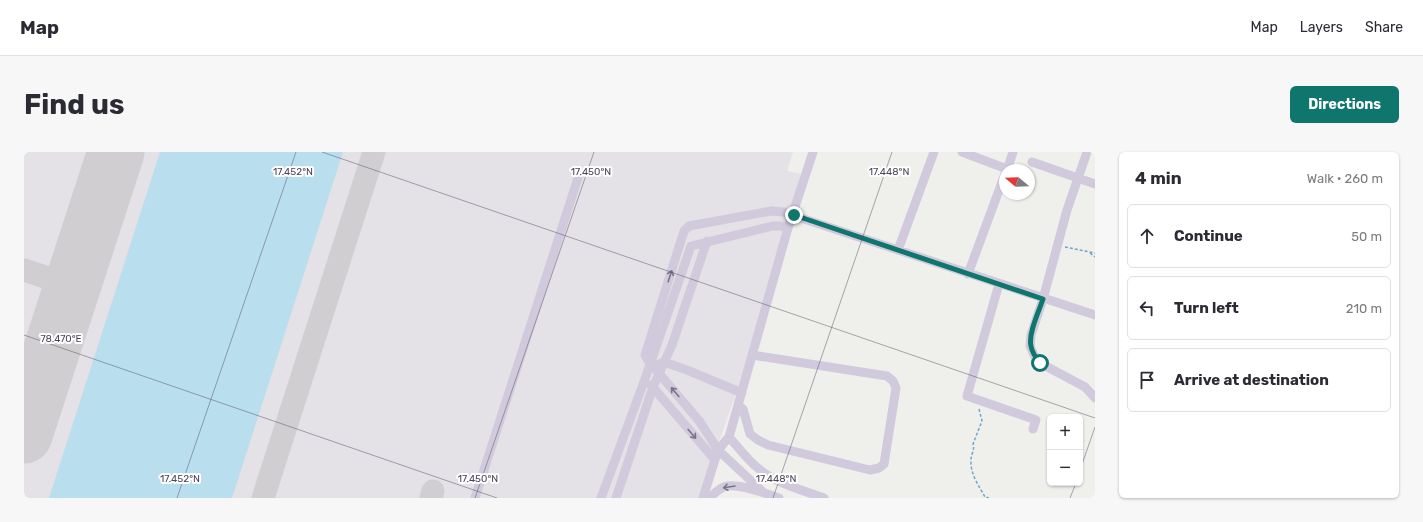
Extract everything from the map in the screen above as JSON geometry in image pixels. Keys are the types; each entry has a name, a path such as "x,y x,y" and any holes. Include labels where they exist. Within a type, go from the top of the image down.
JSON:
{"street":[{"path":"703,498 718,450 729,437 739,406 788,228 794,215 813,152"},
{"path":"898,250 934,152"},
{"path":"962,152 999,168"},
{"path":"1009,164 1013,152"},
{"path":"1086,152 1031,335 1030,346 1040,363 1085,387 1095,398"},
{"path":"1032,162 1095,184"},
{"path":"476,498 578,178"},
{"path":"968,274 999,190"},
{"path":"763,492 718,450 700,422 645,355 684,231 689,226 777,210 1095,316"},
{"path":"600,498 645,379 691,246 773,226 788,228"},
{"path":"664,362 672,345 707,241"},
{"path":"999,284 967,396 1036,420 1033,428"},
{"path":"739,406 743,409 750,434 768,445 870,470 879,468 884,464 896,388 887,376 752,355"},
{"path":"715,460 653,387 650,382 650,375 660,362 664,362 742,393"},
{"path":"616,498 653,387"},
{"path":"729,437 760,470 784,483 824,498"},
{"path":"709,498 726,486 736,486 763,492 778,498 784,483"}],"path":[{"path":"1058,245 1095,253"},
{"path":"1089,252 1095,257"},
{"path":"976,399 982,421 973,444 974,448 971,460 974,478 985,497 989,498"}],"shaded area":[{"path":"24,152 793,152 787,171 801,174 743,374 699,498 24,498"},
{"path":"160,152 343,152 232,498 49,498"}],"taxiway":[{"path":"263,498 374,152"},
{"path":"24,270 72,286"},
{"path":"431,498 433,491"}],"runway":[{"path":"24,435 116,152"}],"route":[{"path":"794,215 1043,299 1031,335 1030,346 1040,363"}]}
